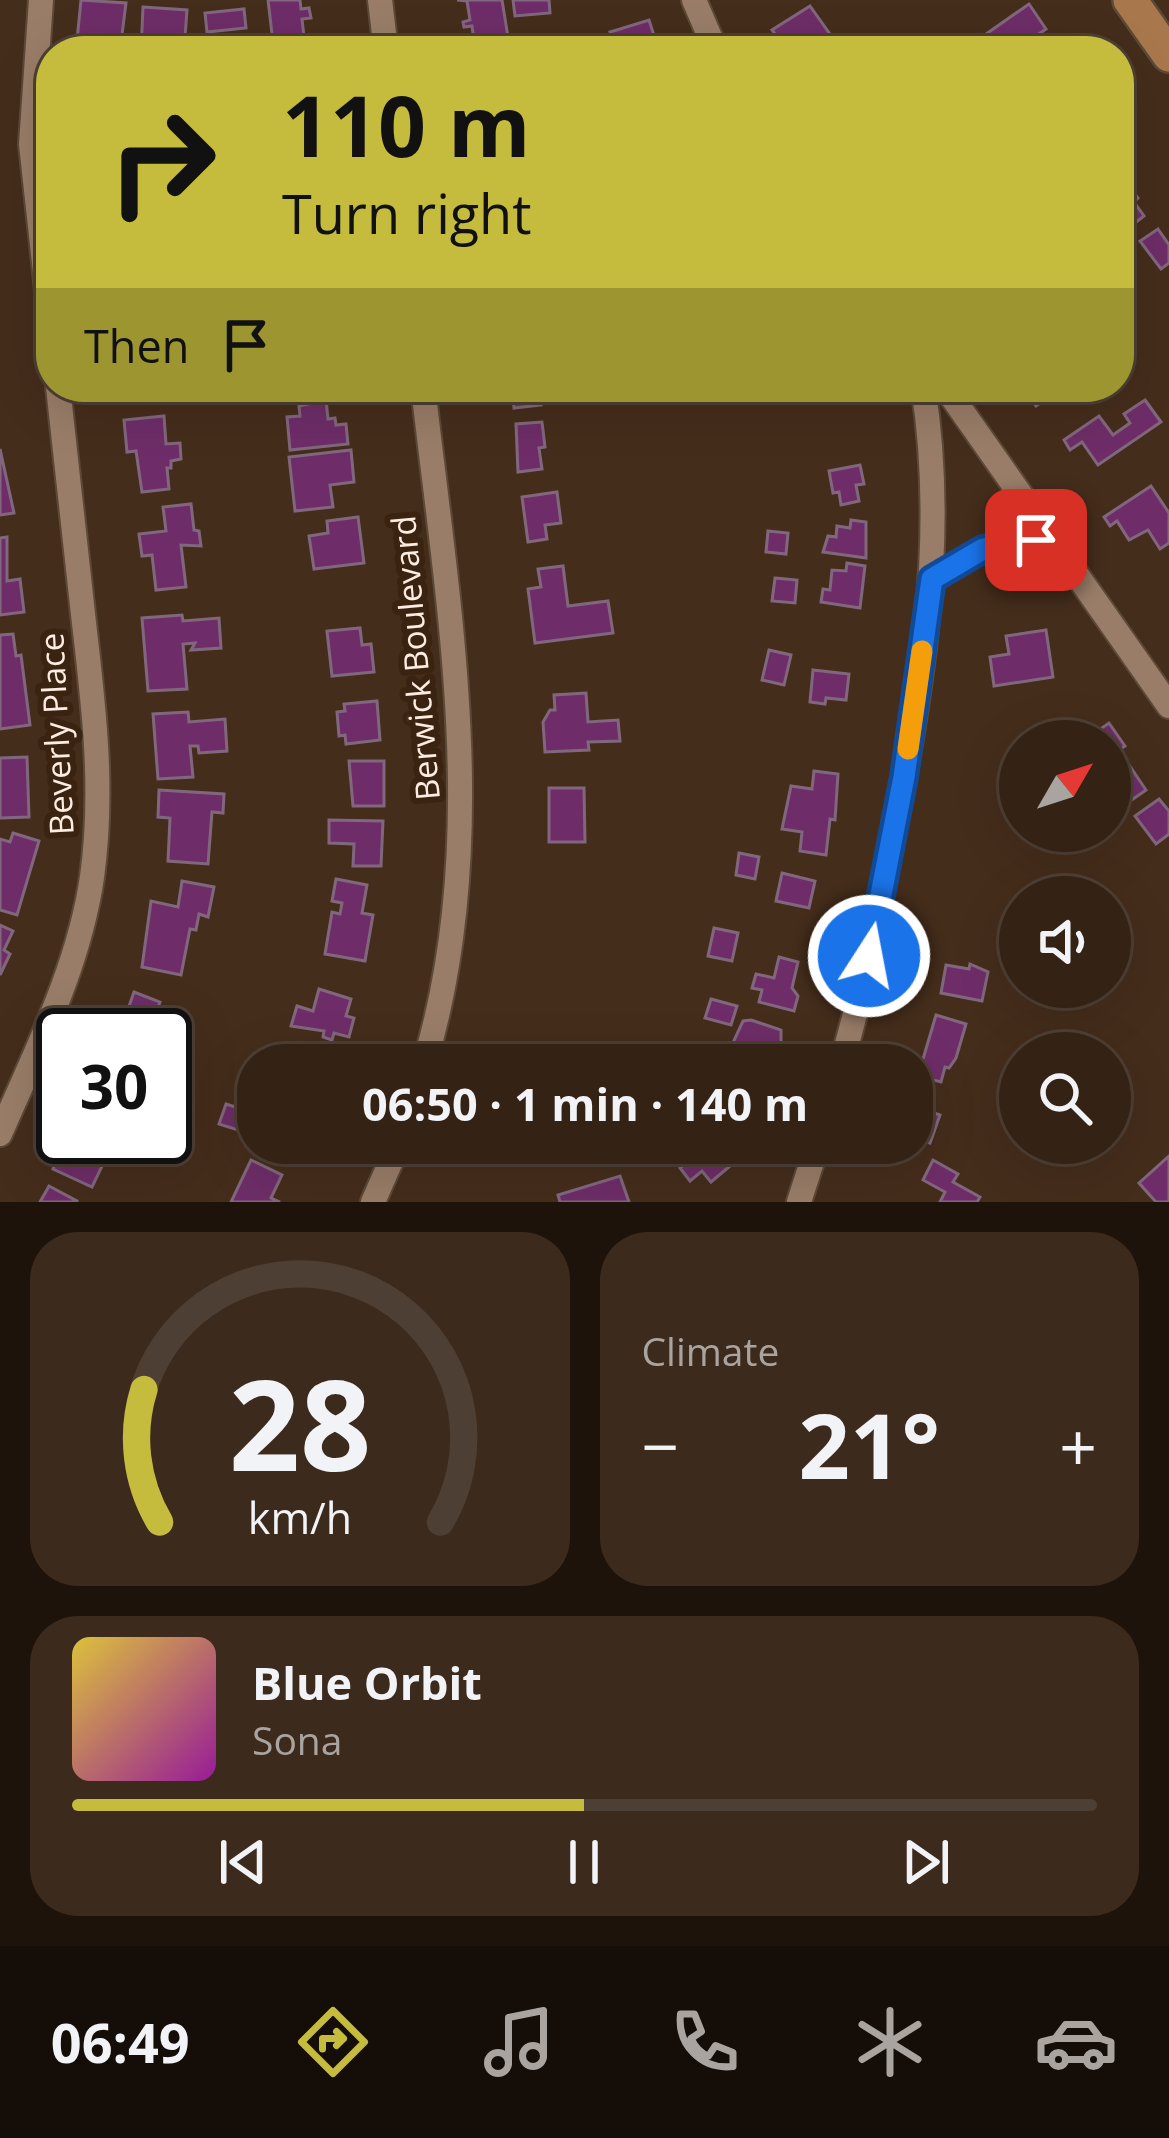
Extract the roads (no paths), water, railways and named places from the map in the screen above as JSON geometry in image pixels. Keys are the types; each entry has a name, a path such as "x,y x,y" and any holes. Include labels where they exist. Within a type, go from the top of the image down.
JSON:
{"main road":[{"path":"1135,2 1169,56"}],"street":[{"path":"38,36 41,0"},
{"path":"380,0 384,36"},
{"path":"694,0 710,36"},
{"path":"36,72 31,144 36,190"},
{"name":"Beverly Place","path":"0,1134 52,1016 77,944 92,880 99,806 96,728 60,402"},
{"name":"Berwick Boulevard","path":"425,402 458,695 461,798 457,910 442,1005 430,1044"},
{"path":"847,1044 904,777 932,579 934,533 924,402"},
{"path":"956,402 1169,706"},
{"path":"932,579 983,549 1036,540 1058,548"},
{"path":"374,1202 390,1164"},
{"path":"799,1202 811,1164"}]}
